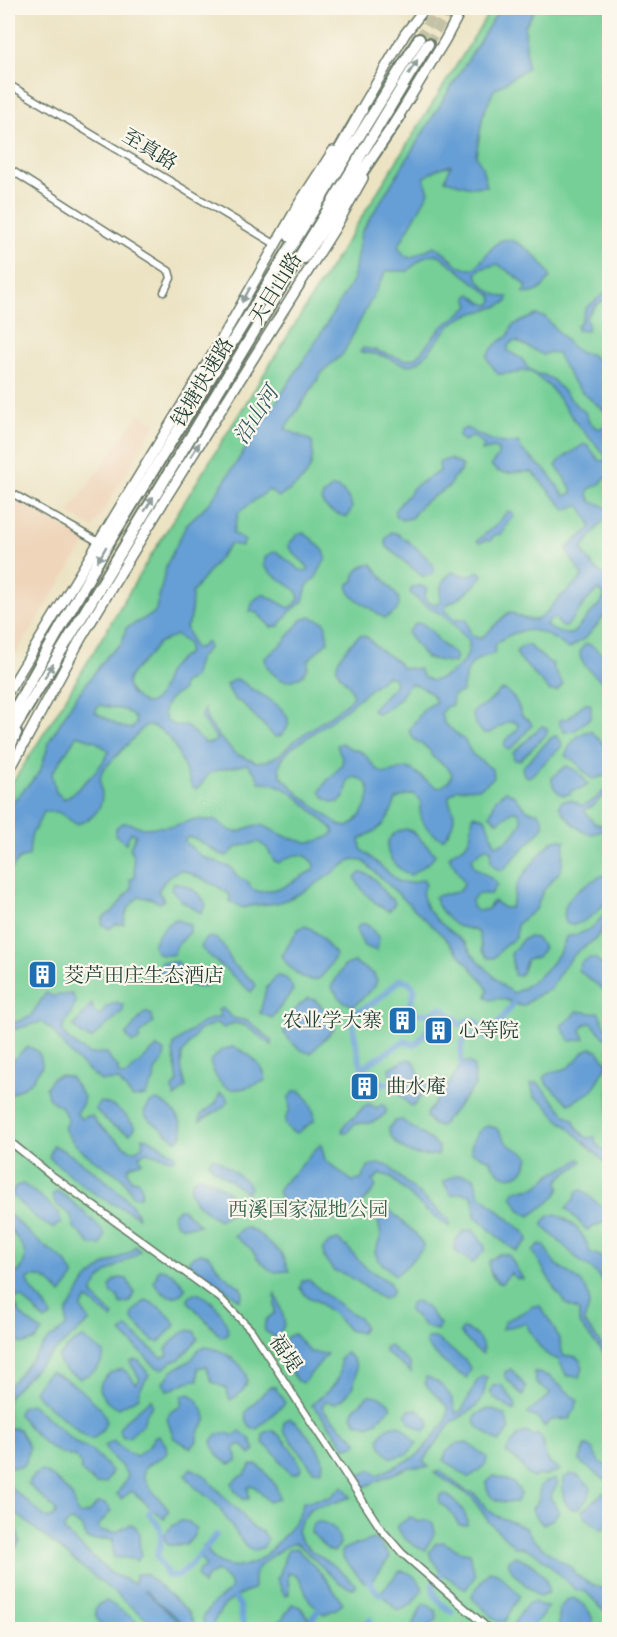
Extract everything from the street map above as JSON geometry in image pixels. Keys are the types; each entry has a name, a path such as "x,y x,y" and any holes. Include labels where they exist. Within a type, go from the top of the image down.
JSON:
{"highway":[{"name":"钱塘快速路","path":"8,721 28,681 106,547 423,41 257,325 8,739"},
{"path":"247,320 304,211 362,110"},
{"path":"257,325 399,117"},
{"path":"8,714 28,681"},
{"path":"8,751 31,702"}],"main road":[{"name":"天目山路","path":"8,692 97,541 220,342 300,202 362,110 405,34 424,8"},
{"name":"天目山路","path":"8,773 86,629 335,228 462,8"}],"street":[{"name":"至真路","path":"8,84 275,244"},
{"path":"8,168 169,271 171,278 164,292"},
{"path":"8,491 97,541"},
{"name":"福堤","path":"8,1140 50,1174 220,1298 250,1330 381,1529 402,1553 490,1629"}],"shaded area":[{"path":"139,414 156,423 93,528 68,513"},
{"path":"8,496 87,541 8,666"}],"green space":[{"name":"西溪国家湿地公园","path":"492,8 609,8 609,1629 8,1629 8,789 49,726 287,335"}],"water":[{"path":"500,8 536,8 525,26 527,68 494,90 483,115 476,155 487,186 471,187 445,180 451,165 437,169 424,178 429,192 398,247 405,256 410,258 434,246 462,267 474,269 497,243 506,240 514,241 543,264 550,277 539,290 527,294 523,293 527,287 524,283 498,264 480,269 476,274 481,283 494,293 508,297 507,302 459,319 448,328 419,362 406,365 383,356 360,352 363,348 405,360 416,358 441,328 470,306 467,297 471,294 482,303 490,305 493,301 492,296 439,255 426,256 408,271 386,271 343,354 324,370 285,429 312,441 312,461 306,475 279,497 269,490 239,512 233,533 245,541 242,546 230,544 192,593 191,619 186,627 194,648 199,648 207,642 209,647 198,660 193,678 182,684 182,691 169,700 165,706 165,718 176,725 186,726 205,743 212,743 217,739 201,718 204,709 207,720 236,754 256,762 267,761 279,755 353,697 352,690 338,672 337,667 344,652 361,635 369,639 402,668 419,669 423,677 432,681 452,672 463,662 469,649 469,642 449,620 414,596 410,592 412,587 421,586 427,589 424,598 429,603 437,604 441,601 442,584 449,574 453,572 469,575 478,571 483,575 479,580 462,596 446,605 445,611 456,620 466,619 471,635 480,639 510,612 529,620 540,618 578,582 582,577 567,548 589,530 591,525 581,507 577,505 566,510 532,472 499,472 491,465 498,456 498,450 493,448 482,451 484,445 473,436 464,441 459,436 460,431 466,428 497,442 518,442 522,450 547,472 565,496 572,493 572,489 556,466 560,460 584,444 600,461 606,460 606,456 578,425 550,387 531,372 524,370 498,374 489,362 487,356 496,344 508,336 513,325 536,315 545,317 580,353 590,354 609,370 609,415 609,478 605,478 600,484 589,489 588,496 593,503 600,504 609,510 609,515 582,550 596,570 609,577 609,611 587,636 569,649 542,633 525,630 507,636 496,643 494,654 479,658 470,666 462,692 453,695 452,705 445,707 441,715 444,723 465,741 472,754 493,770 494,777 481,787 457,789 449,796 454,819 443,839 424,824 420,813 421,801 414,794 396,799 385,822 360,840 361,849 399,882 412,883 423,879 426,885 422,892 426,907 437,920 466,944 471,953 504,987 514,993 530,984 546,970 559,954 566,937 591,928 609,908 598,935 570,960 550,990 539,994 522,1006 502,999 490,1000 486,997 488,990 482,980 443,936 362,860 353,859 290,898 243,908 230,902 230,895 220,888 182,870 171,875 160,887 158,891 164,900 160,903 150,898 139,897 128,909 124,924 116,924 109,929 102,924 103,918 113,911 132,888 130,879 135,878 133,854 130,848 136,835 131,832 126,843 115,835 116,828 122,823 143,828 174,826 192,820 216,820 225,828 233,831 242,831 256,825 263,826 305,842 319,841 334,833 332,828 289,791 270,783 259,782 256,774 247,764 212,772 196,789 192,787 171,740 156,728 146,725 102,771 101,802 94,815 76,824 58,812 44,812 31,836 29,856 19,859 8,874 8,807 40,772 50,740 74,700 108,655 122,643 126,628 155,613 167,564 187,524 212,500 320,335 353,280 361,233","holes":["517,341 543,355 550,352 557,354 573,382 609,415 604,427 598,429 589,422 585,412 553,380 527,367 522,359 508,351 508,346","599,590 604,595 603,600 573,633 559,632 546,625 549,620 555,618 562,627 566,627 590,597","176,635 188,644 188,653 169,670 156,698 146,704 134,696 128,688 128,681 131,674 158,643","386,676 394,678 396,684 372,709 374,712 378,714 393,704 410,684 422,687 429,692 436,702 424,709 409,730 413,738 426,747 431,755 452,774 449,781 440,788 432,785 409,768 388,773 380,772 363,753 342,743 337,745 343,761 323,786 320,791 322,794 331,802 338,802 346,794 347,781 353,777 368,785 369,792 365,808 348,827 339,825 300,795 281,776 279,767 282,759 291,749 341,713","99,705 125,710 135,718 136,724 131,729 119,726 95,712","77,735 95,741 109,751 96,770 69,796 64,799 56,792 52,774","187,837 227,856 237,847 258,842 267,848 274,861 279,863 289,857 302,855 315,864 313,870 282,888 260,892 252,889 248,882 236,876 232,868 201,856 184,841"]},
{"path":"609,290 609,297 596,305 586,317 587,331 577,330 577,325 581,322 586,308"},
{"path":"450,459 463,466 452,479 450,486 423,503 411,518 402,520 395,516 395,510 415,486 440,471 439,462"},
{"path":"333,487 346,494 350,501 352,508 347,517 328,509 321,500 325,493"},
{"path":"507,512 512,512 514,517 508,522 503,533 493,536 491,541 486,540 480,543 477,541 497,524"},
{"path":"391,532 396,533 419,550 435,570 430,575 422,576 387,547 385,540"},
{"path":"303,533 324,551 326,558 316,577 307,586 303,601 279,626 271,627 257,613 250,611 253,601 263,594 289,608 299,599 297,591 264,566 265,558 277,552 300,570 307,571 309,569 307,566 288,545 298,534"},
{"path":"372,564 399,601 396,611 384,618 352,596 348,589 359,569"},
{"path":"310,617 325,622 328,641 310,659 306,671 299,678 290,681 281,679 270,671 265,658 283,643 302,620"},
{"path":"416,623 427,627 456,656 454,663 426,658 407,633"},
{"path":"586,644 591,645 609,660 609,687 582,661 581,649"},
{"path":"527,645 553,664 563,684 557,691 550,691 519,658 516,652"},
{"path":"234,679 241,681 283,711 288,723 283,734 275,737 242,703 235,700 226,685"},
{"path":"505,690 515,699 522,715 532,725 509,750 504,747 505,741 518,729 518,724 512,721 494,731 482,733 472,713 487,704 500,691"},
{"path":"586,703 591,705 591,717 574,731 564,732 559,723 561,719 568,719"},
{"path":"542,726 547,728 547,734 520,760 514,760 513,753"},
{"path":"591,731 606,746 609,756 609,772 607,775 594,779 565,756 571,743"},
{"path":"556,736 562,746 532,775 528,777 524,775 522,768 551,738"},
{"path":"566,766 578,771 588,784 580,789 572,790 570,794 562,795 554,788 552,778"},
{"path":"609,785 609,790 593,806 584,810 594,823 609,827 609,830 587,833 573,823 559,806 562,801 571,800 583,806 594,800"},
{"path":"506,791 527,810 539,813 543,819 543,828 503,870 497,869 491,863 491,849 485,848 472,858 473,866 495,881 497,885 491,894 478,894 472,900 472,907 478,911 488,909 493,901 504,908 510,908 517,885 535,861 555,840 565,841 561,870 543,891 536,909 517,924 516,938 506,944 494,958 488,958 482,951 479,933 460,927 448,919 435,897 456,892 462,887 464,882 449,857 468,842 473,815 485,818 496,845 509,839 518,829 522,821 519,812 513,811 498,822 490,815 496,799"},
{"path":"406,829 413,832 435,854 432,860 411,875 403,871 391,859 387,845 390,838"},
{"path":"360,873 373,878 389,898 393,899 395,903 389,911 373,901 361,888 355,878"},
{"path":"606,874 609,875 610,894 604,905 585,921 572,925 566,923 564,914 570,898 590,882"},
{"path":"173,883 188,887 201,897 206,905 201,913 182,901 171,889"},
{"path":"176,919 190,925 190,932 176,947 173,955 156,952 153,945 156,937"},
{"path":"360,924 367,924 379,938 377,951 364,946 356,930"},
{"path":"305,926 319,935 336,955 320,978 315,980 309,980 298,974 282,956 298,929"},
{"path":"209,937 215,938 223,945 233,964 253,981 256,986 251,992 201,948 203,942"},
{"path":"536,938 544,947 538,957 527,959 522,973 518,976 514,975 511,954 523,939"},
{"path":"595,958 609,972 609,994 578,970 582,962"},
{"path":"161,962 178,962 182,970 203,980 205,987 163,978 160,970"},
{"path":"354,962 374,974 377,981 375,986 354,1006 342,1001 331,987 344,966"},
{"path":"276,976 287,979 293,990 272,1018 260,1013 266,989"},
{"path":"46,993 52,996 72,994 76,1002 63,1032 70,1041 88,1054 107,1053 118,1067 118,1074 125,1076 157,1047 165,1052 163,1061 155,1071 154,1081 145,1096 133,1098 118,1080 101,1081 75,1059 51,1029 41,1022 8,1031 8,1025 30,1017"},
{"path":"308,998 315,1000 335,1020 335,1028 311,1053 299,1049 284,1033 289,1018"},
{"path":"116,1002 123,1005 123,1011 91,1039 82,1035 74,1026 92,1004 94,1012 100,1016 106,1007"},
{"path":"222,1008 233,1018 248,1021 271,1040 272,1045 244,1025 233,1023 224,1028 216,1023 198,1031 182,1054 181,1067 186,1087 175,1097 172,1090 178,1081 173,1052 174,1044 201,1024 221,1017 218,1010"},
{"path":"577,1011 598,1012 609,1033 609,1041 591,1023 585,1024 581,1030 585,1039 570,1041 561,1026"},
{"path":"145,1012 152,1015 153,1022 140,1034 139,1041 132,1043 126,1035"},
{"path":"28,1047 39,1054 42,1066 30,1083 8,1096 9,1068 15,1058"},
{"path":"232,1047 254,1059 265,1074 266,1080 246,1088 231,1089 224,1086 214,1073 210,1061 222,1050"},
{"path":"591,1048 598,1051 608,1064 592,1091 569,1104 547,1084 544,1077 549,1073 567,1068"},
{"path":"410,1059 414,1062 419,1074 429,1084 415,1105 411,1106 396,1089 390,1074 390,1068"},
{"path":"469,1062 474,1067 475,1086 440,1127 432,1124 426,1116 430,1109 454,1077 461,1063"},
{"path":"60,1075 70,1077 84,1097 76,1113 82,1119 92,1116 98,1125 130,1150 136,1150 142,1146 143,1138 150,1139 175,1155 175,1160 146,1152 139,1155 142,1162 131,1165 127,1170 131,1180 138,1180 142,1188 141,1196 133,1196 123,1178 89,1156 69,1136 64,1128 68,1120 62,1108 48,1098 46,1088 52,1078"},
{"path":"538,1083 566,1115 573,1119 582,1134 587,1138 595,1137 596,1144 609,1155 609,1166 544,1103 534,1097 531,1084"},
{"path":"294,1091 301,1091 306,1097 313,1109 314,1117 314,1121 297,1133 291,1131 285,1124 290,1110 289,1097"},
{"path":"220,1093 226,1096 228,1102 200,1121 200,1116 216,1103"},
{"path":"157,1100 171,1109 181,1123 183,1134 177,1141 146,1117 144,1112 150,1103"},
{"path":"99,1102 115,1107 129,1119 135,1128 130,1134 113,1126 95,1109"},
{"path":"369,1104 377,1108 382,1104 386,1108 386,1113 373,1122 356,1123 347,1133 342,1132 346,1123"},
{"path":"402,1120 435,1144 439,1148 438,1155 417,1155 398,1145 389,1128 395,1121"},
{"path":"487,1126 496,1128 508,1144 529,1157 522,1171 517,1175 505,1176 494,1168 490,1160 471,1152 475,1136"},
{"path":"321,1144 325,1160 352,1181 361,1180 368,1167 378,1164 390,1166 396,1174 449,1220 449,1226 428,1212 389,1176 380,1174 373,1181 376,1187 369,1196 353,1212 342,1219 334,1220 314,1215 299,1219 287,1216 278,1191"},
{"path":"53,1145 87,1166 114,1188 126,1199 138,1217 97,1195 60,1167 49,1157"},
{"path":"212,1158 217,1159 247,1182 250,1188 247,1193 213,1168 209,1162"},
{"path":"579,1159 582,1161 560,1178 558,1182 560,1188 551,1201 530,1216 520,1210 512,1196 514,1191 537,1187 553,1173"},
{"path":"456,1175 474,1177 479,1194 526,1234 528,1240 517,1251 475,1216 472,1196 469,1194 451,1195 443,1182"},
{"path":"197,1176 208,1179 221,1187 239,1206 219,1220 200,1207 190,1189"},
{"path":"23,1184 59,1213 61,1223 53,1228 48,1226 11,1194 16,1186"},
{"path":"582,1190 609,1213 609,1220 587,1230 566,1208 575,1198 577,1191"},
{"path":"57,1191 102,1231 105,1235 101,1245 91,1245 74,1227 71,1216 56,1204 52,1195"},
{"path":"386,1207 416,1234 424,1247 407,1266 395,1275 378,1260 375,1252 381,1236 377,1216 379,1211"},
{"path":"183,1209 200,1225 182,1227 176,1223 173,1214"},
{"path":"8,1213 38,1241 66,1262 74,1277 61,1294 43,1278 28,1278 31,1288 46,1306 51,1317 45,1321 22,1297 14,1298 20,1313 42,1331 36,1340 24,1344 8,1339 8,1275 19,1272 25,1253 8,1225"},
{"path":"556,1214 580,1232 591,1253 609,1263 609,1284 581,1262 543,1226 543,1222 549,1216"},
{"path":"248,1228 259,1234 281,1253 289,1271 272,1272 251,1249 234,1236 241,1229"},
{"path":"473,1230 484,1244 485,1250 473,1263 455,1251 455,1241 464,1231"},
{"path":"338,1240 366,1268 389,1282 393,1291 389,1297 383,1299 353,1279 334,1271 324,1258 323,1249 330,1242"},
{"path":"540,1244 545,1246 555,1263 583,1284 589,1296 584,1322 609,1354 609,1359 579,1322 579,1311 566,1304 556,1291 533,1251"},
{"path":"136,1246 140,1250 138,1253 104,1275 92,1295 114,1316 112,1319 87,1299 81,1308 90,1321 40,1364 8,1397 8,1387 48,1340 66,1327 67,1312 85,1282 105,1265 130,1252"},
{"path":"200,1253 208,1255 222,1273 241,1288 243,1294 240,1300 188,1262"},
{"path":"499,1254 509,1255 523,1279 515,1278 511,1273 501,1284 495,1280 490,1272 489,1261"},
{"path":"159,1269 177,1278 186,1288 182,1293 173,1297 161,1291 154,1282"},
{"path":"127,1279 134,1293 130,1302 121,1304 118,1297 112,1294 110,1287 114,1280"},
{"path":"309,1280 361,1320 364,1327 361,1333 348,1330 336,1316 317,1301 306,1296 300,1288 302,1281"},
{"path":"196,1293 208,1299 218,1309 225,1321 228,1334 221,1337 188,1301 189,1297"},
{"path":"275,1294 284,1322 283,1328 275,1337 265,1331 265,1325 266,1320 275,1313"},
{"path":"146,1300 167,1313 175,1325 159,1342 152,1340 132,1319 133,1312"},
{"path":"417,1301 426,1307 440,1324 437,1330 426,1327 409,1311 410,1303"},
{"path":"532,1306 540,1306 553,1326 560,1341 563,1356 574,1357 581,1362 583,1369 579,1377 567,1376 558,1359 552,1358 543,1351 525,1323 502,1329 505,1321"},
{"path":"127,1328 162,1358 168,1355 166,1349 182,1333 194,1331 198,1339 180,1359 172,1361 163,1369 156,1367 121,1332"},
{"path":"462,1329 478,1337 483,1354 460,1333"},
{"path":"294,1334 310,1352 327,1354 303,1383 297,1381 279,1351 287,1337"},
{"path":"83,1338 104,1353 102,1362 96,1369 80,1378 63,1368 58,1357 74,1342"},
{"path":"427,1338 435,1338 465,1360 471,1369 466,1378 435,1354 426,1344"},
{"path":"389,1345 410,1364 411,1372 386,1353 384,1348"},
{"path":"206,1347 226,1354 242,1368 246,1376 246,1384 241,1392 230,1400 226,1388 212,1382 206,1366 198,1368 198,1380 188,1381 167,1390 163,1382 174,1370 190,1361 198,1350"},
{"path":"345,1353 350,1356 356,1366 353,1384 343,1399 335,1404 326,1401 322,1406 325,1412 358,1442 354,1446 345,1447 312,1405 334,1386 339,1375 340,1359"},
{"path":"139,1361 149,1375 140,1389 139,1397 119,1408 115,1407 103,1396 99,1390 100,1385 107,1376 122,1369 136,1384 140,1379 130,1362"},
{"path":"511,1369 526,1387 523,1396 505,1377 505,1372"},
{"path":"50,1372 64,1378 83,1392 104,1414 106,1420 104,1426 93,1439 86,1437 39,1398 34,1391"},
{"path":"534,1372 549,1376 578,1401 570,1419 551,1420 544,1427 538,1418 527,1414 551,1393 536,1383"},
{"path":"483,1376 487,1377 483,1397 476,1407 451,1423 423,1461 429,1467 409,1467 362,1488 356,1477 371,1470 378,1475 415,1457 446,1421 448,1408 425,1384 426,1377 437,1382 447,1392 452,1399 456,1413 462,1410 477,1381"},
{"path":"501,1384 516,1405 514,1411 494,1398 490,1392 493,1386"},
{"path":"269,1387 275,1387 285,1403 257,1429 251,1428 245,1413"},
{"path":"190,1394 195,1397 206,1418 206,1422 197,1435 197,1441 191,1448 174,1438 167,1419 170,1412 182,1406 182,1396"},
{"path":"369,1395 382,1398 392,1407 369,1426 356,1422 352,1415 355,1408"},
{"path":"151,1399 153,1405 146,1414 143,1424 129,1437 123,1437 119,1429"},
{"path":"31,1404 79,1445 89,1449 101,1459 112,1472 106,1483 96,1484 81,1471 81,1465 75,1457 57,1451 36,1435 18,1414 21,1407"},
{"path":"417,1409 428,1419 429,1426 424,1431 410,1423 406,1414 409,1410"},
{"path":"491,1409 505,1415 510,1429 499,1442 479,1428 474,1421 476,1415"},
{"path":"289,1418 314,1443 323,1461 322,1471 313,1470 283,1430 284,1422"},
{"path":"393,1425 401,1426 417,1443 407,1454 392,1458 383,1450 379,1439 384,1431"},
{"path":"19,1429 29,1448 26,1462 21,1467 10,1467 8,1464 8,1430"},
{"path":"271,1430 285,1441 293,1452 302,1468 298,1473 290,1474 276,1455 263,1443 263,1434"},
{"path":"240,1431 250,1439 255,1450 250,1455 243,1445 238,1445 234,1450 237,1461 230,1464 218,1455 212,1441 218,1434 227,1433 234,1436"},
{"path":"526,1432 533,1436 538,1434 541,1436 547,1459 560,1470 533,1478 506,1452 518,1435"},
{"path":"155,1436 159,1436 166,1445 167,1453 146,1467 144,1477 169,1511 164,1519 132,1491 121,1499 117,1494 128,1477 105,1446 113,1441 128,1453 137,1456 149,1446"},
{"path":"458,1443 467,1443 487,1457 486,1464 469,1478 444,1460 446,1452"},
{"path":"586,1445 593,1449 601,1462 609,1466 609,1477 605,1480 579,1461"},
{"path":"251,1465 258,1465 269,1476 277,1489 279,1499 269,1502 254,1486 248,1487 249,1499 243,1499 235,1491 232,1483 245,1474"},
{"path":"191,1468 204,1475 250,1525 262,1532 267,1539 264,1547 253,1551 246,1547 217,1505 194,1486 185,1475"},
{"path":"41,1471 62,1485 72,1496 79,1515 88,1513 98,1503 109,1507 111,1511 98,1526 100,1531 117,1532 131,1524 135,1527 139,1534 141,1555 137,1561 113,1557 113,1539 86,1538 81,1526 70,1521 64,1527 65,1532 112,1574 135,1584 136,1574 146,1574 189,1612 195,1626 190,1629 144,1590 186,1629 159,1629 8,1507 8,1485 46,1518 55,1515 56,1511 28,1484 33,1476"},
{"path":"440,1471 466,1491 474,1493 487,1509 497,1516 526,1528 533,1539 571,1568 576,1575 603,1589 609,1587 609,1616 586,1592 576,1590 537,1554 525,1548 515,1547 489,1522 472,1497 434,1473"},
{"path":"571,1474 578,1476 591,1487 589,1497 578,1509 571,1509 563,1496 563,1479"},
{"path":"494,1476 516,1486 521,1494 516,1502 496,1500 489,1494 486,1483"},
{"path":"555,1479 558,1483 550,1497 559,1512 552,1520 543,1524 532,1509 539,1499 539,1488 545,1482"},
{"path":"343,1486 351,1497 328,1505 312,1507 297,1531 308,1548 338,1569 355,1584 355,1588 340,1583 295,1543 279,1551 262,1564 255,1573 254,1588 227,1603 211,1629 200,1629 204,1625 203,1616 231,1588 229,1581 217,1571 208,1576 203,1585 197,1575 199,1570 206,1566 199,1556 203,1552 202,1546 206,1545 213,1557 224,1564 238,1566 253,1563 267,1553 291,1527 303,1502 330,1497"},
{"path":"604,1492 609,1496 609,1526 601,1529 586,1518 582,1511"},
{"path":"446,1494 463,1511 467,1525 459,1525 448,1508 439,1503 440,1495"},
{"path":"410,1517 418,1522 427,1520 433,1523 435,1532 425,1550 408,1541 397,1526"},
{"path":"181,1521 189,1522 196,1529 193,1537 186,1545 167,1545 164,1535 172,1526"},
{"path":"316,1522 326,1523 336,1531 340,1544 334,1552 327,1549 311,1532"},
{"path":"8,1523 17,1531 20,1541 16,1548 8,1550"},
{"path":"372,1539 379,1542 390,1557 372,1581 364,1582 342,1557 342,1551"},
{"path":"443,1542 461,1552 470,1553 475,1576 466,1589 443,1574 432,1559 429,1552 436,1543"},
{"path":"296,1548 322,1574 343,1603 336,1609 324,1614 310,1601 298,1576 288,1573 289,1594 285,1596 277,1579 287,1552 289,1549"},
{"path":"515,1556 526,1561 543,1575 548,1593 539,1596 512,1571 508,1560"},
{"path":"400,1571 414,1577 423,1589 411,1605 398,1611 380,1593"},
{"path":"489,1571 497,1573 520,1595 505,1621 498,1622 472,1598 473,1593"},
{"path":"573,1598 590,1614 593,1622 588,1629 563,1629 559,1626 559,1609 567,1600"},
{"path":"107,1601 135,1620 143,1629 103,1629 96,1617 95,1609 99,1604"},
{"path":"534,1601 540,1606 548,1607 531,1629 510,1629 527,1604"},
{"path":"425,1603 436,1611 437,1620 425,1629 411,1629 422,1606"},
{"path":"292,1604 300,1607 319,1629 277,1629 276,1623 283,1618"}],"waterway":[{"path":"392,1083 375,1081 365,1072 353,1028 353,1014 376,1001 401,979 409,982 415,990 410,1004 412,1011 423,1014 441,1008 455,1018 458,1025 469,1020 477,1022 481,1035 485,1037 497,1026 513,1004"},
{"path":"362,1068 405,1041 414,1045 427,1030 431,1013"},
{"path":"461,1063 461,1047 464,1040 481,1035"},
{"path":"152,1508 149,1513 161,1533 157,1556 168,1576 179,1576 216,1535"},
{"path":"441,1575 433,1584 434,1593 441,1604 452,1612"},
{"path":"369,1581 381,1594"},
{"path":"235,1598 240,1606 244,1630"},
{"path":"313,1622 313,1617 319,1610"},
{"path":"360,1630 370,1620"}],"tunnel":[{"path":"419,39 438,8"},
{"path":"428,44 450,8"}],"place":[{"name":"茭芦田庄生态酒店","path":"43,975"},
{"name":"农业学大寨","path":"403,1020"},
{"name":"心等院","path":"438,1030"},
{"name":"曲水庵","path":"365,1086"}],"water label":[{"name":"沿山河","path":"256,415"}]}
